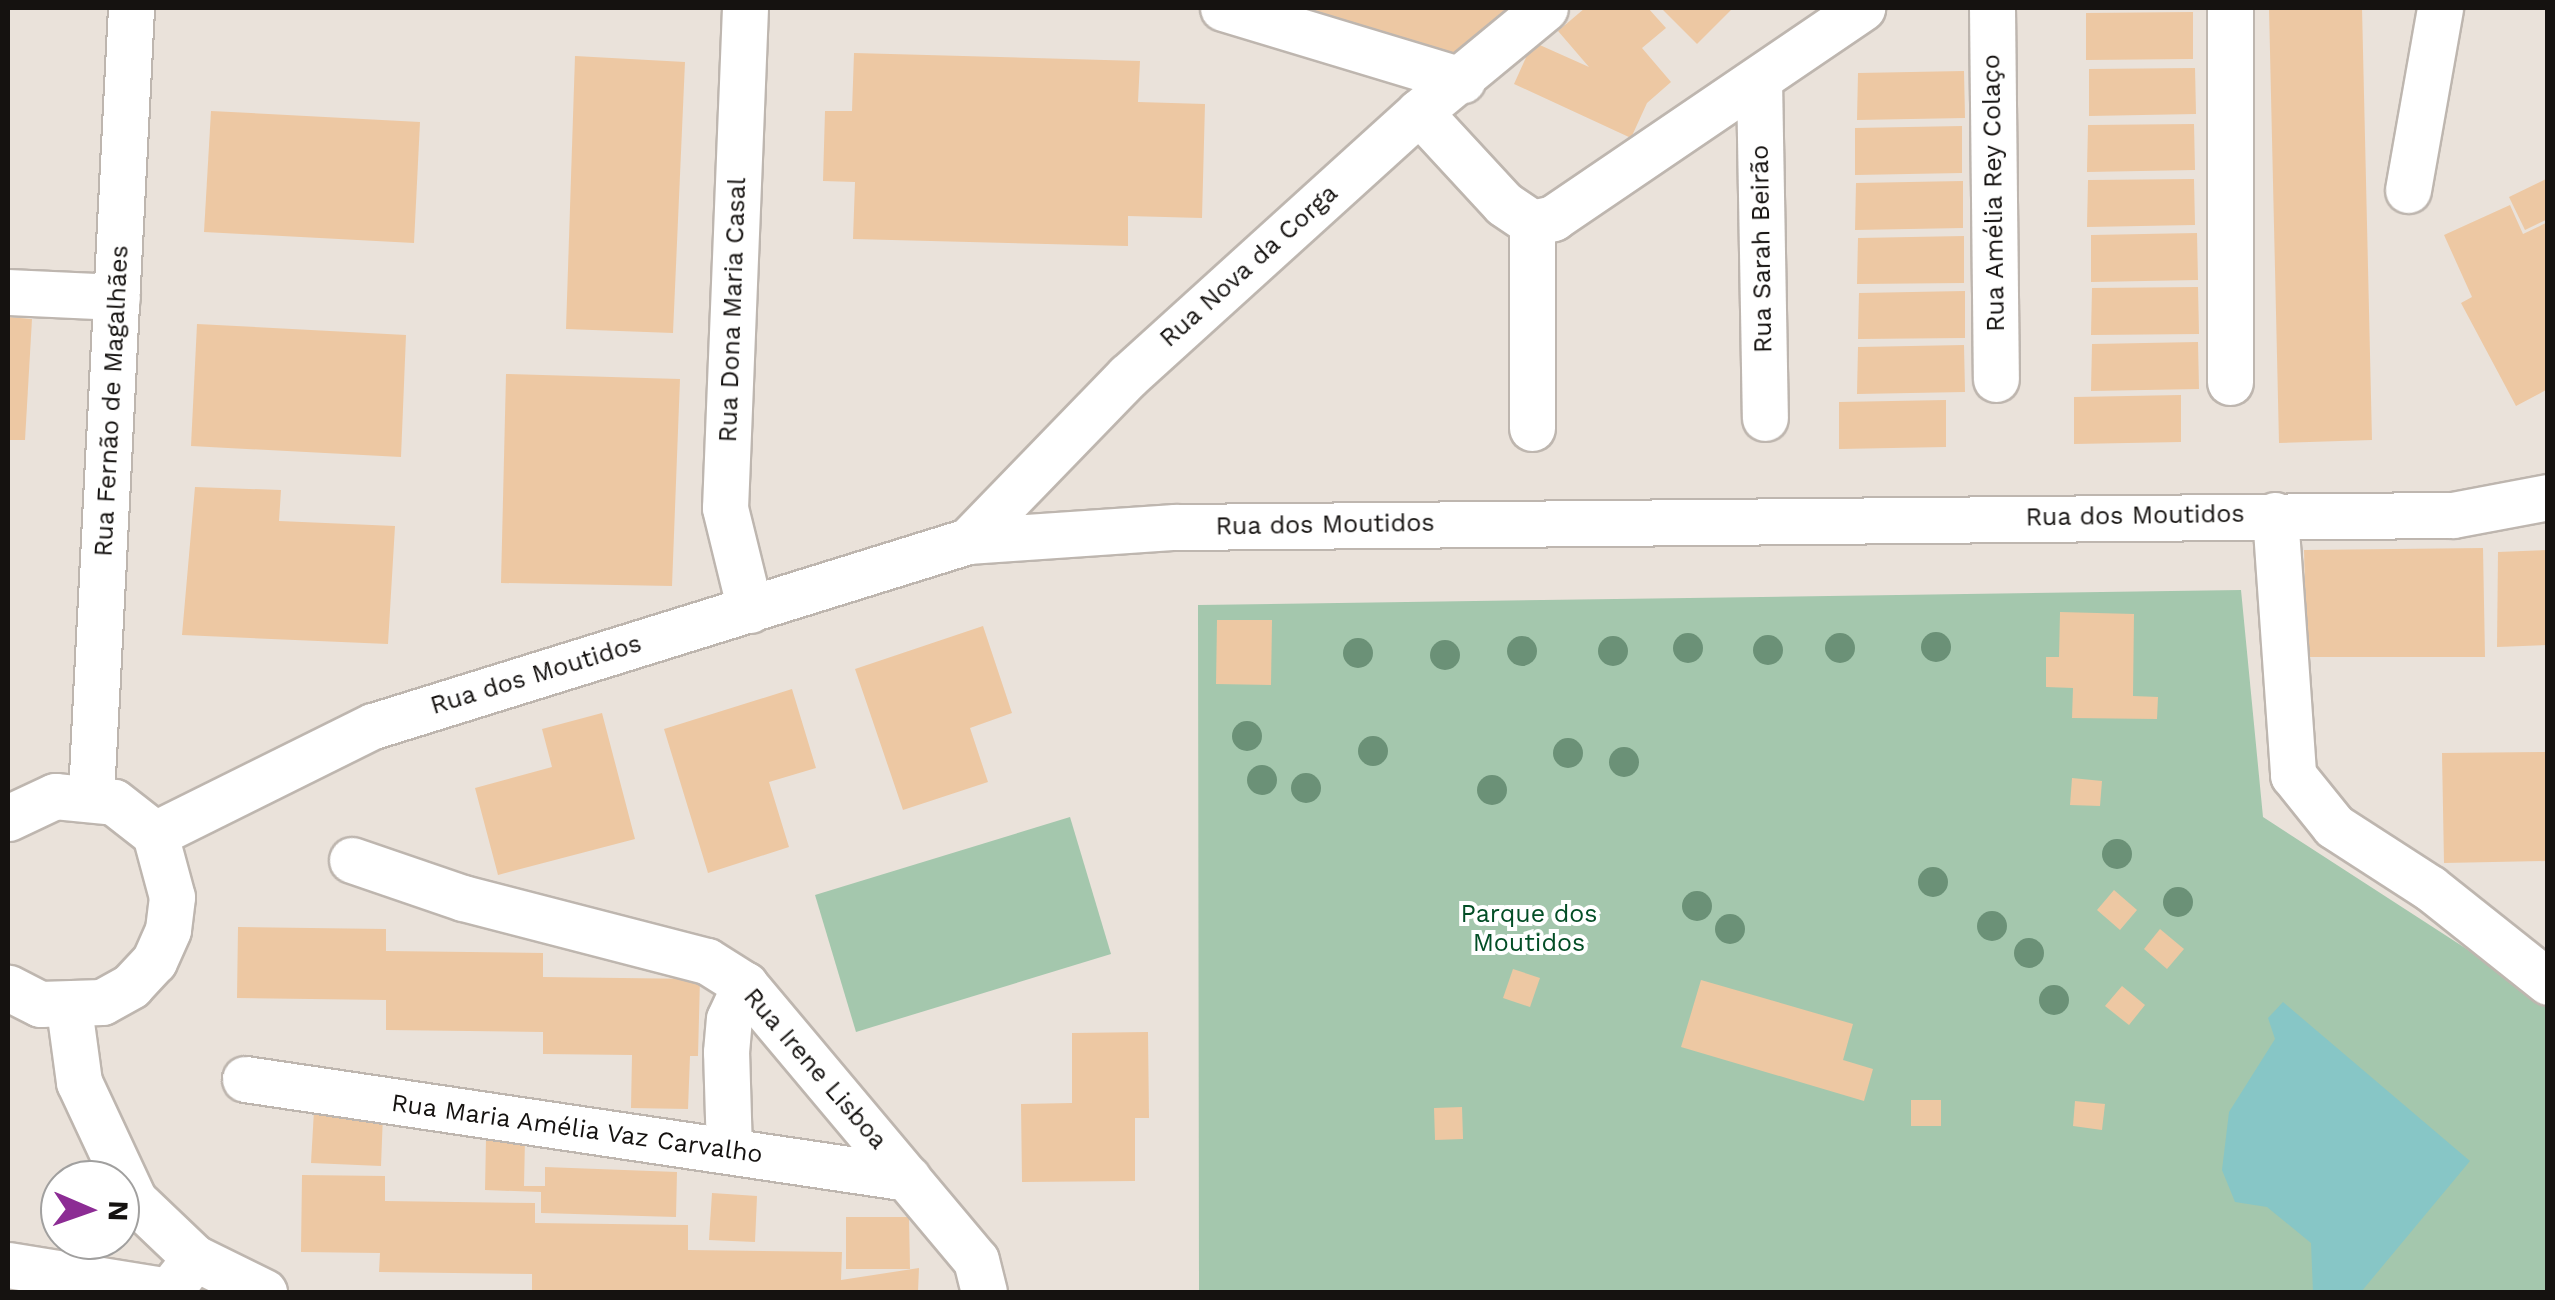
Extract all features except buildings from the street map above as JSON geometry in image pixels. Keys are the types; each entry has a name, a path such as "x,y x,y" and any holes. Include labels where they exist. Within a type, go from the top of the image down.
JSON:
{"street":[{"name":"Rua Fernão de Magalhães","path":"91,795 131,8"},
{"name":"Rua Dona Maria Casal","path":"745,8 725,508 750,610"},
{"path":"1223,8 1462,80"},
{"name":"Rua Nova da Corga","path":"968,541 1128,376 1418,112 1546,8"},
{"path":"1418,112 1504,204 1532,223 1554,218 1862,8"},
{"name":"Rua Amélia Rey Colaço","path":"1992,8 1996,379"},
{"path":"2230,8 2230,382"},
{"path":"2408,190 2440,8"},
{"name":"Rua Sarah Beirão","path":"1759,80 1765,418"},
{"path":"1532,223 1532,428"},
{"path":"8,292 117,297"},
{"name":"Rua dos Moutidos","path":"154,834 373,726 968,541 1176,526 2453,515 2548,497"},
{"path":"2275,515 2293,775 2334,826 2430,888 2548,982"},
{"path":"8,818 55,796 91,795 133,813 154,834 172,896 168,930 154,961 132,986 102,1002 68,1008 40,1004 8,988"},
{"name":"Rua Irene Lisboa","path":"352,860 463,898 708,960 745,985 976,1260 984,1292"},
{"path":"729,1151 727,1036 745,985"},
{"path":"68,1008 79,1082 134,1200 195,1258 264,1292"},
{"name":"Rua Maria Amélia Vaz Carvalho","path":"245,1079 908,1178"},
{"path":"8,1265 169,1292 195,1258"}],"green space":[{"name":"Parque dos Moutidos","path":"2241,590 2263,817 2547,1001 2547,1292 1199,1292 1198,605"},
{"path":"1070,817 1111,954 856,1032 815,895"}],"water":[{"path":"2283,1002 2470,1161 2361,1292 2313,1292 2311,1243 2267,1207 2235,1202 2222,1170 2229,1112 2275,1039 2268,1018"}]}
